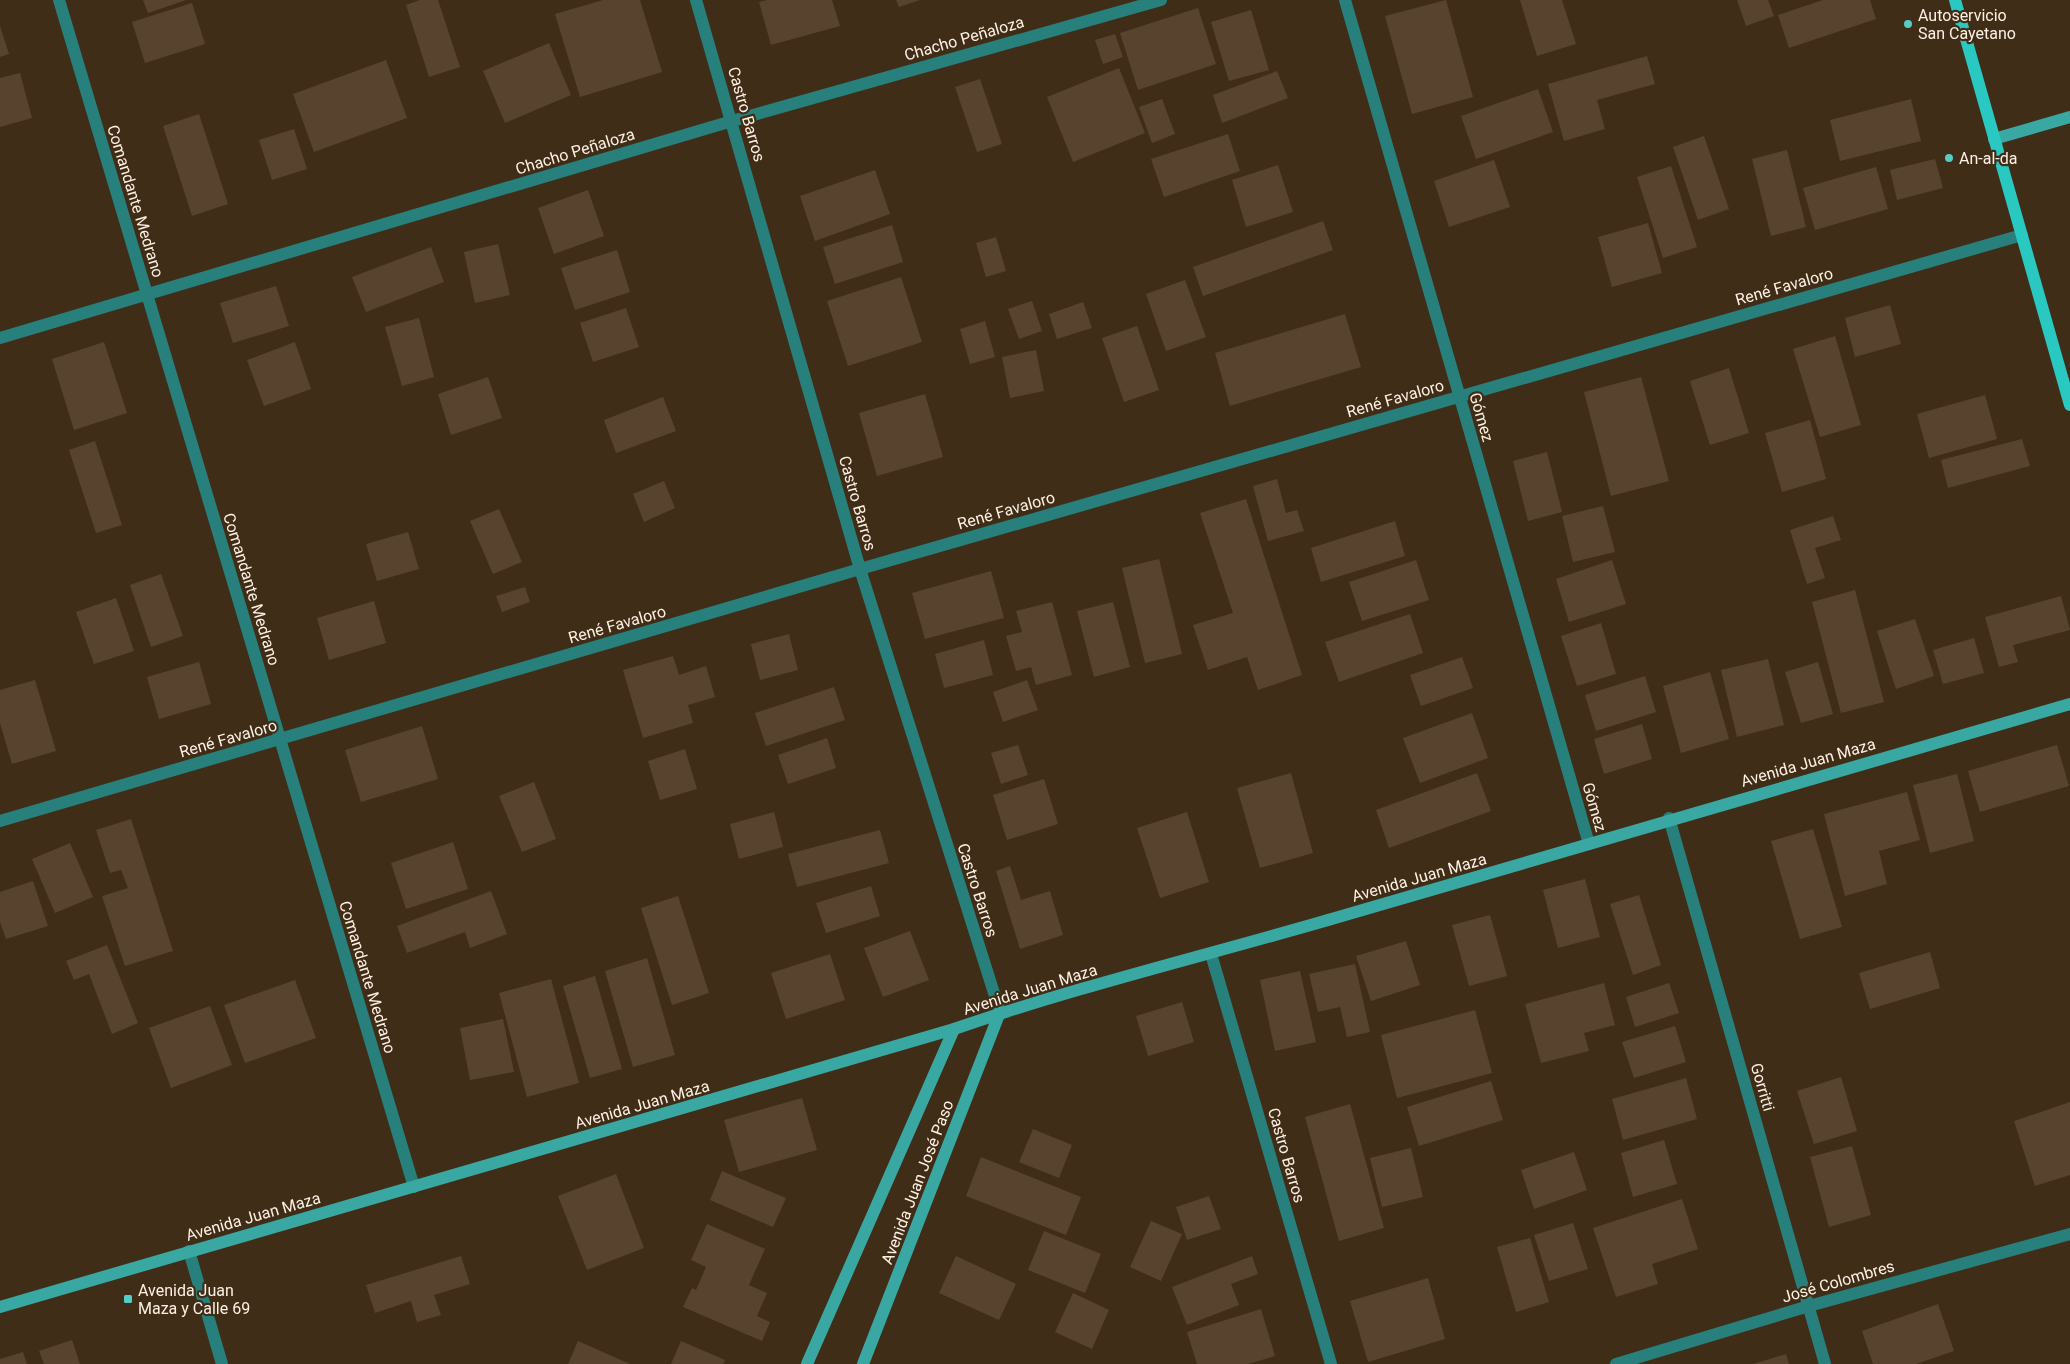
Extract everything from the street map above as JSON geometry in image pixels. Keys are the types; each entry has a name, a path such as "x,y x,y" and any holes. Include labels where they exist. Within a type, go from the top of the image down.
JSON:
{"main road":[{"path":"1956,0 2070,405"},
{"path":"1994,139 2070,116"},
{"name":"Avenida Juan Maza","path":"0,1308 189,1251 954,1029 1000,1012 1211,954 1588,844 1669,818 2070,704"},
{"name":"Avenida Juan José Paso","path":"863,1364 1000,1012"},
{"name":"Avenida Juan José Paso","path":"807,1364 954,1029"}],"street":[{"name":"Comandante Medrano","path":"59,0 414,1187"},
{"name":"Castro Barros","path":"696,0 860,569 1000,1012"},
{"name":"Chacho Peñaloza","path":"0,338 147,296 732,121 1161,0"},
{"name":"Gómez","path":"1345,0 1588,844"},
{"name":"René Favaloro","path":"0,821 860,569 2022,235"},
{"name":"Gorritti","path":"1669,818 1825,1364"},
{"name":"Castro Barros","path":"1211,954 1331,1364"},
{"name":"José Colombres","path":"1616,1364 1809,1306 2070,1234"},
{"path":"189,1251 222,1364"}],"building":[{"path":"143,0 186,0 148,13"},
{"path":"420,0 438,0 460,67 429,77 406,5"},
{"path":"603,0 640,0 662,72 580,97 555,14"},
{"path":"767,0 832,0 840,26 771,45 759,2"},
{"path":"896,0 920,0 899,7"},
{"path":"1446,0 1473,97 1412,114 1385,16"},
{"path":"1520,0 1562,0 1576,44 1537,56"},
{"path":"1737,0 1768,0 1774,16 1746,26"},
{"path":"1823,0 1870,0 1876,19 1789,48 1778,15"},
{"path":"192,3 205,44 145,63 132,22"},
{"path":"1198,8 1216,64 1138,90 1120,33"},
{"path":"1251,10 1269,70 1229,81 1211,22"},
{"path":"0,26 9,54 0,57"},
{"path":"1115,34 1123,57 1103,64 1095,40"},
{"path":"549,43 571,95 505,123 483,71"},
{"path":"1647,56 1655,84 1597,100 1605,129 1564,141 1548,84"},
{"path":"386,60 407,118 314,152 293,94"},
{"path":"1119,68 1145,133 1073,162 1047,97"},
{"path":"1277,71 1288,98 1222,123 1213,95"},
{"path":"20,73 32,118 0,127 0,78"},
{"path":"980,79 1002,144 977,152 955,87"},
{"path":"1538,89 1553,132 1476,159 1461,116"},
{"path":"1162,99 1175,134 1152,143 1139,107"},
{"path":"1911,99 1921,141 1840,161 1830,120"},
{"path":"199,114 228,204 192,216 163,126"},
{"path":"294,129 307,169 272,180 259,140"},
{"path":"1228,134 1240,171 1164,197 1151,159"},
{"path":"1704,136 1729,209 1698,220 1673,147"},
{"path":"1787,150 1806,227 1771,236 1752,159"},
{"path":"1935,159 1943,188 1897,200 1890,170"},
{"path":"1494,160 1510,207 1449,227 1434,181"},
{"path":"1278,165 1293,212 1246,227 1232,180"},
{"path":"1671,166 1697,247 1663,258 1637,177"},
{"path":"1876,167 1888,209 1815,230 1803,188"},
{"path":"875,170 890,214 815,241 800,196"},
{"path":"588,190 604,236 554,254 538,208"},
{"path":"1323,221 1333,250 1203,296 1193,267"},
{"path":"1648,223 1662,273 1612,287 1598,237"},
{"path":"892,225 903,262 835,284 823,247"},
{"path":"996,237 1006,271 986,277 976,243"},
{"path":"498,244 510,295 475,303 464,252"},
{"path":"431,247 444,282 366,312 352,277"},
{"path":"617,250 630,292 575,310 561,268"},
{"path":"901,277 922,342 848,366 827,301"},
{"path":"1185,280 1206,337 1166,351 1146,294"},
{"path":"276,286 289,326 233,343 220,303"},
{"path":"1032,301 1042,331 1019,339 1008,309"},
{"path":"1083,302 1092,328 1057,339 1049,314"},
{"path":"1890,305 1901,344 1855,357 1845,318"},
{"path":"626,308 639,347 593,362 580,323"},
{"path":"1345,314 1361,367 1230,406 1215,353"},
{"path":"419,318 434,377 402,386 385,327"},
{"path":"985,321 995,357 970,364 960,329"},
{"path":"1137,326 1159,390 1124,402 1102,338"},
{"path":"1835,336 1861,425 1820,437 1793,349"},
{"path":"104,342 127,413 74,430 52,359"},
{"path":"295,342 311,389 264,406 247,360"},
{"path":"1036,350 1044,391 1010,398 1002,357"},
{"path":"1729,368 1749,433 1710,445 1690,381"},
{"path":"488,377 502,418 451,435 438,394"},
{"path":"1641,377 1669,481 1611,496 1584,392"},
{"path":"925,394 943,457 877,476 859,413"},
{"path":"1985,395 1997,439 1929,458 1917,414"},
{"path":"663,397 676,431 616,453 604,420"},
{"path":"1810,420 1826,479 1782,492 1765,433"},
{"path":"2022,439 2030,466 1948,488 1941,460"},
{"path":"95,441 122,525 96,533 69,450"},
{"path":"1547,452 1562,512 1528,521 1513,461"},
{"path":"1277,479 1286,513 1297,510 1304,531 1268,541 1253,486"},
{"path":"664,481 675,508 644,522 633,494"},
{"path":"1246,499 1302,675 1258,690 1247,657 1208,670 1193,625 1233,613 1200,513"},
{"path":"1603,506 1615,552 1573,562 1562,516"},
{"path":"499,509 522,562 493,574 470,521"},
{"path":"1833,516 1841,540 1815,548 1825,578 1807,584 1790,530"},
{"path":"1395,521 1405,556 1321,582 1311,548"},
{"path":"408,532 419,569 377,581 366,544"},
{"path":"1159,559 1182,654 1145,663 1122,568"},
{"path":"1416,560 1429,600 1362,621 1349,582"},
{"path":"1612,560 1626,604 1569,622 1556,579"},
{"path":"991,571 1004,618 925,639 912,593"},
{"path":"161,574 183,636 151,647 130,585"},
{"path":"525,587 530,602 502,612 496,596"},
{"path":"1855,590 1884,702 1841,713 1812,602"},
{"path":"2061,596 2070,630 2013,645 2018,662 1999,667 1985,617"},
{"path":"116,598 134,651 94,664 76,612"},
{"path":"374,601 386,643 329,660 317,618"},
{"path":"1052,602 1072,675 1036,685 1031,667 1016,671 1006,636 1022,632 1016,611"},
{"path":"1113,602 1130,667 1094,677 1077,611"},
{"path":"1410,614 1423,653 1339,682 1325,642"},
{"path":"1915,619 1934,676 1896,689 1877,631"},
{"path":"1601,623 1616,674 1577,686 1561,636"},
{"path":"789,634 798,670 760,680 751,644"},
{"path":"1974,638 1984,673 1943,684 1933,650"},
{"path":"984,640 993,675 944,688 935,654"},
{"path":"673,656 679,675 706,666 715,697 688,705 693,723 643,738 623,670"},
{"path":"1462,657 1473,688 1421,706 1410,675"},
{"path":"1768,659 1784,725 1737,737 1721,670"},
{"path":"199,662 211,704 159,719 147,677"},
{"path":"1818,662 1833,714 1801,723 1785,672"},
{"path":"1710,672 1729,739 1681,753 1663,686"},
{"path":"1645,676 1656,712 1596,731 1585,695"},
{"path":"35,680 56,751 12,764 0,723 0,690"},
{"path":"1027,680 1038,710 1003,722 993,692"},
{"path":"834,687 845,720 766,746 755,713"},
{"path":"1472,713 1488,758 1420,783 1403,738"},
{"path":"1642,724 1652,759 1604,774 1594,739"},
{"path":"422,726 438,779 361,802 345,750"},
{"path":"827,738 836,768 788,784 778,755"},
{"path":"1018,745 1028,775 1001,784 991,753"},
{"path":"2057,745 2069,786 1980,812 1968,771"},
{"path":"685,749 697,789 660,800 648,761"},
{"path":"1291,773 1313,853 1260,868 1237,788"},
{"path":"1477,773 1491,811 1389,848 1376,810"},
{"path":"1957,774 1974,841 1930,853 1913,785"},
{"path":"1044,779 1058,824 1007,840 993,795"},
{"path":"534,782 556,839 522,852 499,796"},
{"path":"1907,792 1920,840 1879,851 1887,884 1845,896 1824,814"},
{"path":"774,812 783,847 739,859 730,824"},
{"path":"1187,812 1209,882 1160,898 1137,828"},
{"path":"131,819 173,951 125,966 102,896 128,888 121,870 110,873 96,830"},
{"path":"1813,829 1842,927 1800,939 1771,841"},
{"path":"880,830 889,863 797,887 788,854"},
{"path":"453,842 468,889 406,909 391,863"},
{"path":"70,843 93,897 55,913 32,859"},
{"path":"1010,866 1021,900 1050,891 1063,935 1020,949 996,871"},
{"path":"1585,879 1600,937 1558,948 1543,890"},
{"path":"33,881 48,926 6,939 0,922 0,892"},
{"path":"871,886 880,916 826,933 816,903"},
{"path":"491,891 507,934 470,948 465,932 407,953 397,926"},
{"path":"1639,895 1661,965 1633,975 1610,904"},
{"path":"678,896 709,993 672,1005 641,908"},
{"path":"1490,915 1507,976 1469,986 1452,925"},
{"path":"910,931 929,980 883,997 864,948"},
{"path":"1406,941 1420,985 1371,1001 1356,956"},
{"path":"107,945 138,1023 112,1034 89,974 74,980 66,961"},
{"path":"1930,952 1940,988 1870,1009 1859,973"},
{"path":"830,954 845,1000 786,1019 771,973"},
{"path":"647,958 675,1055 633,1067 605,971"},
{"path":"1355,964 1370,1032 1347,1037 1340,1007 1318,1012 1309,974"},
{"path":"1300,971 1316,1042 1275,1051 1260,980"},
{"path":"595,976 622,1069 590,1078 563,986"},
{"path":"551,979 579,1083 527,1097 499,993"},
{"path":"295,980 316,1038 245,1063 224,1005"},
{"path":"1604,983 1615,1025 1584,1033 1589,1051 1541,1063 1525,1004"},
{"path":"1669,983 1679,1013 1635,1027 1626,997"},
{"path":"1182,1002 1194,1042 1148,1056 1136,1016"},
{"path":"210,1006 232,1065 171,1088 149,1028"},
{"path":"1475,1010 1492,1073 1397,1098 1381,1035"},
{"path":"503,1019 514,1072 470,1080 460,1028"},
{"path":"1675,1026 1686,1062 1634,1078 1622,1042"},
{"path":"1841,1077 1857,1131 1814,1144 1797,1091"},
{"path":"1686,1078 1697,1119 1623,1140 1612,1099"},
{"path":"1491,1081 1503,1120 1419,1146 1407,1107"},
{"path":"802,1098 817,1150 739,1172 724,1120"},
{"path":"2070,1102 2070,1175 2035,1186 2014,1121"},
{"path":"1350,1104 1384,1228 1339,1241 1305,1117"},
{"path":"1033,1129 1072,1145 1059,1178 1019,1162"},
{"path":"1664,1140 1677,1184 1633,1197 1621,1153"},
{"path":"1852,1146 1871,1215 1829,1227 1810,1157"},
{"path":"1411,1148 1423,1197 1382,1207 1370,1158"},
{"path":"1574,1152 1587,1190 1534,1209 1521,1170"},
{"path":"981,1157 1081,1197 1066,1235 966,1196"},
{"path":"722,1171 786,1198 773,1227 710,1200"},
{"path":"616,1174 644,1248 587,1270 558,1196"},
{"path":"1209,1196 1221,1229 1187,1240 1176,1207"},
{"path":"1682,1199 1698,1249 1652,1264 1658,1284 1616,1297 1593,1228"},
{"path":"1151,1221 1182,1234 1161,1281 1130,1267"},
{"path":"1573,1223 1588,1269 1549,1281 1534,1235"},
{"path":"707,1224 765,1249 749,1285 767,1293 757,1316 770,1322 762,1341 683,1307 692,1288 696,1290 706,1267 691,1260"},
{"path":"1044,1231 1101,1254 1085,1293 1028,1270"},
{"path":"1530,1238 1549,1302 1516,1312 1497,1247"},
{"path":"461,1256 470,1284 434,1295 441,1315 417,1322 411,1301 375,1313 366,1285"},
{"path":"956,1256 1016,1284 999,1320 939,1293"},
{"path":"1252,1256 1258,1274 1231,1284 1239,1305 1187,1325 1172,1287"},
{"path":"1428,1278 1445,1339 1368,1362 1350,1301"},
{"path":"1073,1293 1109,1310 1092,1349 1055,1332"},
{"path":"1938,1304 1954,1351 1916,1364 1873,1364 1862,1331"},
{"path":"1261,1309 1275,1356 1248,1364 1197,1364 1187,1332"},
{"path":"72,1340 80,1364 44,1364 39,1351"},
{"path":"578,1341 630,1364 568,1364"},
{"path":"681,1341 725,1360 723,1364 671,1364"},
{"path":"23,1352 27,1364 0,1364 0,1359"},
{"path":"1786,1354 1789,1364 1753,1364"}],"place":[{"name":"Autoservicio San Cayetano","path":"1908,24"},
{"name":"An-al-da","path":"1949,158"},
{"name":"Avenida Juan Maza y Calle 69","path":"128,1299"}]}
